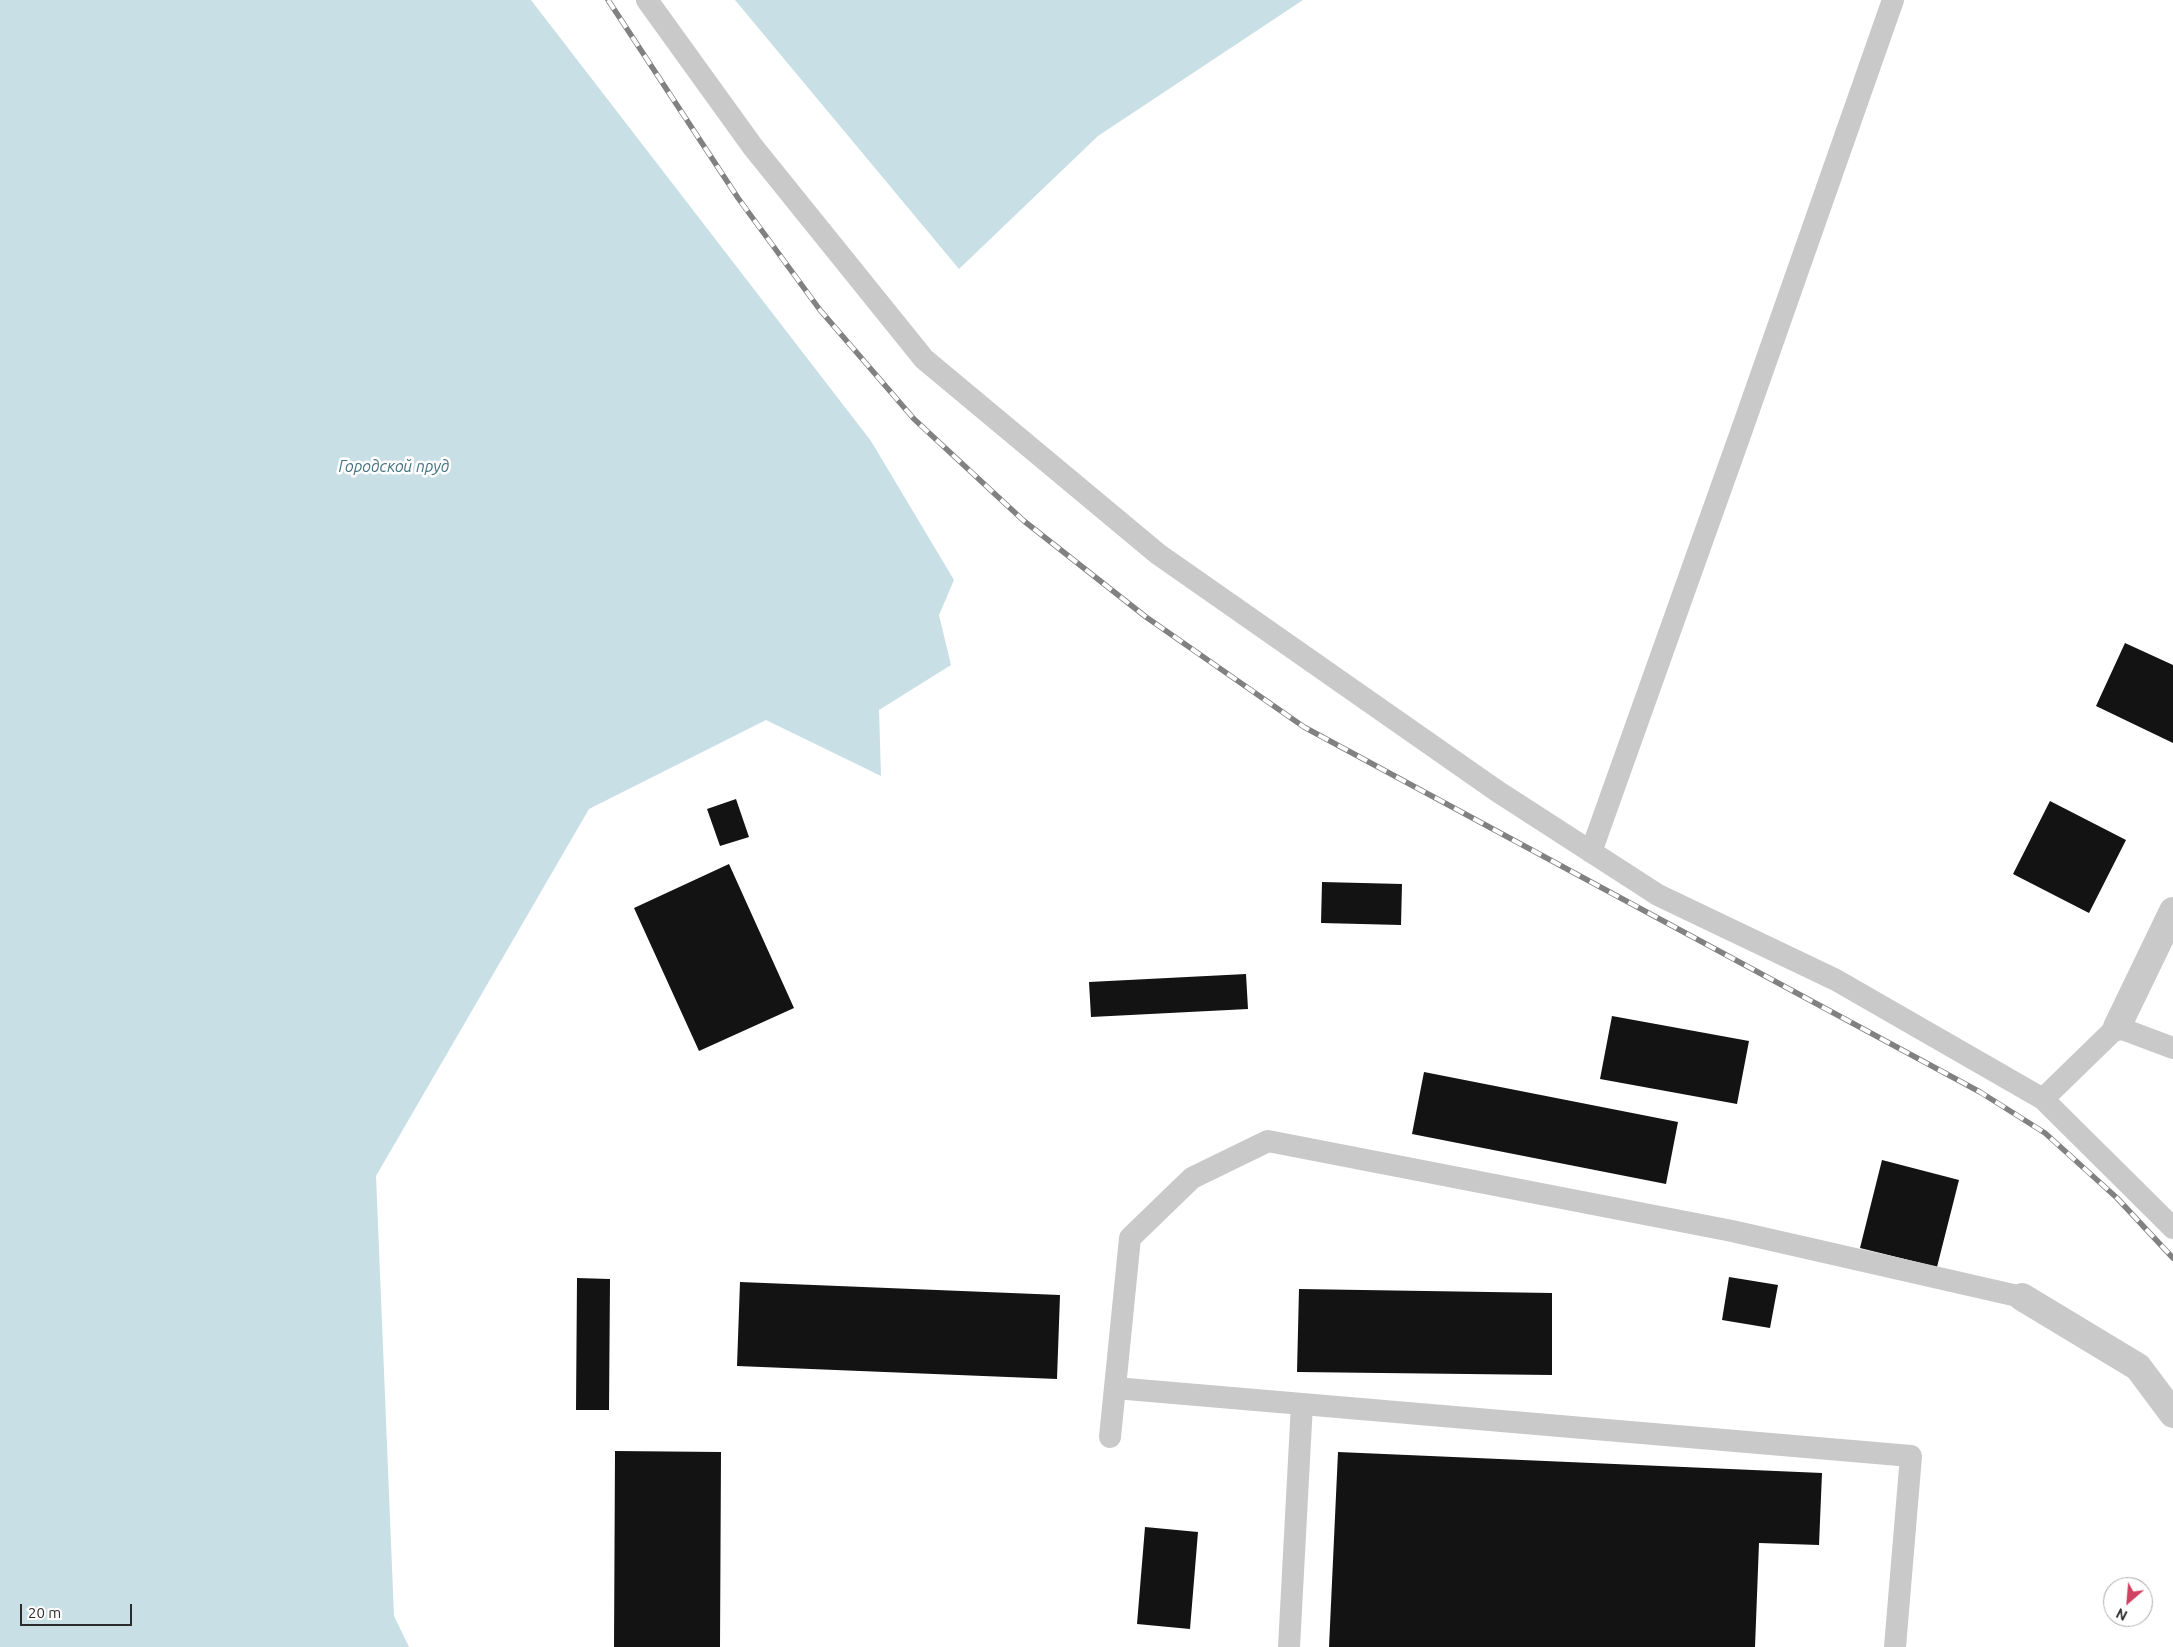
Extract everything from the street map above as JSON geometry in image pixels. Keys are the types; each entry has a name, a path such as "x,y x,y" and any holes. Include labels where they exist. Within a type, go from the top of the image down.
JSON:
{"street":[{"path":"2118,1027 2173,912"},
{"path":"2022,1297 2138,1366 2173,1414"}],"lane":[{"path":"648,0 753,147 924,359 1158,554 1497,791 1658,895 1836,980 2043,1099 2173,1228"},
{"path":"1591,852 1893,0"},
{"path":"2043,1099 2118,1027 2173,1048"},
{"path":"1110,1437 1130,1238 1192,1178 1268,1141 1732,1231 2022,1297"},
{"path":"1115,1388 1910,1456 1895,1647"},
{"path":"1289,1647 1302,1404"}],"water":[{"name":"Городской пруд","path":"0,0 531,0 871,441 954,580 939,615 951,665 879,710 881,776 766,720 589,809 376,1176 394,1616 409,1647 0,1647"},
{"path":"735,0 1303,0 1098,136 959,269"}],"building":[{"path":"2125,643 2173,665 2173,743 2096,706"},
{"path":"736,799 749,837 720,846 707,809"},
{"path":"2050,801 2126,840 2089,913 2013,874"},
{"path":"729,864 794,1008 699,1051 634,908"},
{"path":"1322,882 1402,884 1401,925 1321,923"},
{"path":"1246,974 1248,1009 1091,1017 1089,982"},
{"path":"1612,1016 1749,1041 1737,1104 1600,1079"},
{"path":"1424,1072 1678,1122 1666,1184 1412,1134"},
{"path":"1882,1160 1959,1180 1937,1267 1860,1248"},
{"path":"1729,1277 1778,1285 1770,1328 1722,1320"},
{"path":"577,1278 610,1279 609,1410 576,1410"},
{"path":"740,1282 1060,1295 1057,1379 737,1366"},
{"path":"1299,1289 1552,1293 1552,1375 1297,1372"},
{"path":"615,1451 721,1452 720,1647 614,1647"},
{"path":"1338,1452 1822,1473 1819,1545 1759,1543 1755,1647 1329,1647"},
{"path":"1145,1527 1198,1532 1190,1629 1137,1624"}],"railway":[{"path":"608,0 738,198 820,310 914,419 1024,521 1146,617 1304,727 1980,1092 2045,1133 2117,1198 2173,1258"}]}
